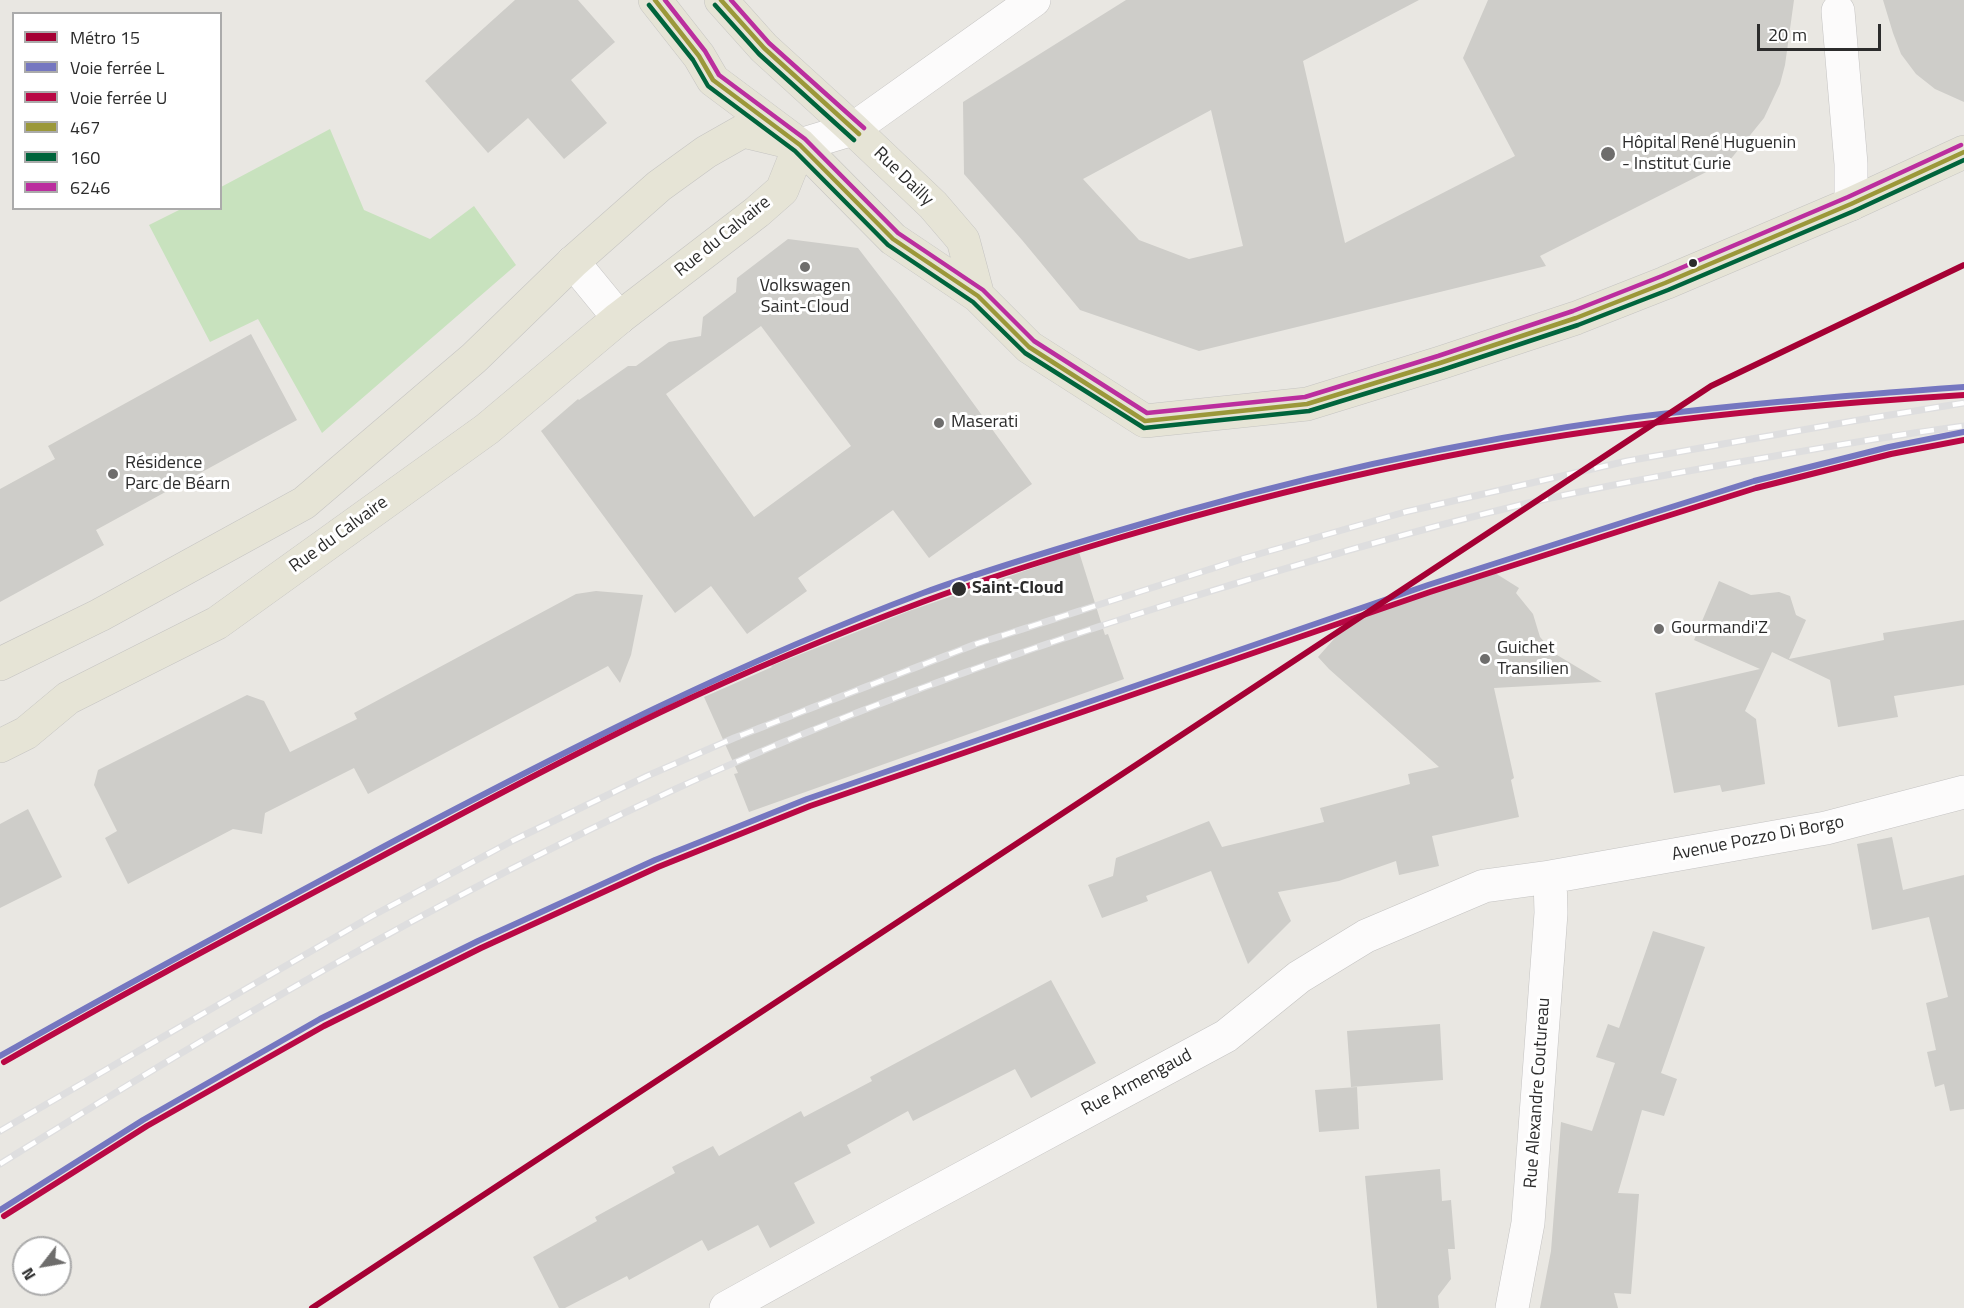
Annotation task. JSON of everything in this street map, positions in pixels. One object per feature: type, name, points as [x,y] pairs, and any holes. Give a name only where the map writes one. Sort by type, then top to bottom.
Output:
[{"type":"main road","points":[[655,0],[699,56],[713,80],[800,145],[893,239],[978,296],[1029,347],[1145,421],[1306,404],[1576,318],[1851,204],[1964,152]]},
{"type":"main road","name":"Rue Dailly","points":[[722,0],[764,48],[933,205],[963,240],[978,296]]},
{"type":"main road","points":[[0,664],[100,615],[304,503],[474,358],[573,262],[659,186],[706,152],[743,131],[800,145]]},
{"type":"main road","name":"Rue du Calvaire","points":[[0,746],[26,733],[68,698],[217,623],[487,429],[619,318],[745,223],[782,189],[800,145]]},
{"type":"street","points":[[800,145],[853,129],[1034,0]]},
{"type":"street","points":[[1838,11],[1851,164],[1851,204]]},
{"type":"street","points":[[573,262],[619,318]]},
{"type":"street","name":"Avenue Pozzo Di Borgo","points":[[1550,877],[1826,828],[1964,792]]},
{"type":"street","name":"Rue Armengaud","points":[[726,1308],[1226,1036],[1299,977],[1366,936],[1484,886],[1550,877]]},
{"type":"street","name":"Rue Alexandre Coutureau","points":[[1512,1308],[1528,1223],[1551,913],[1550,877]]},
{"type":"green space","points":[[330,129],[364,210],[430,239],[474,206],[516,265],[322,433],[258,319],[210,342],[149,225],[179,210],[222,210],[222,186]]},
{"type":"building","points":[[515,0],[578,0],[615,42],[571,80],[607,123],[564,159],[528,118],[488,153],[425,81]]},
{"type":"building","points":[[1126,0],[1419,0],[1303,61],[1345,243],[1515,156],[1463,58],[1488,0],[1794,0],[1785,65],[1780,84],[1764,118],[1730,160],[1540,256],[1546,266],[1199,351],[1080,310],[964,174],[963,102]],"holes":[[[1211,110],[1243,246],[1189,259],[1139,240],[1083,179]]]},
{"type":"building","points":[[1883,0],[1964,0],[1964,102],[1935,89],[1916,74],[1901,54]]},
{"type":"building","points":[[788,239],[858,248],[1032,484],[929,558],[893,510],[798,578],[807,591],[747,634],[711,586],[675,613],[541,431],[578,399],[628,366],[636,366],[669,342],[701,336],[703,317],[736,292],[737,278]],"holes":[[[761,326],[851,446],[754,517],[666,394]]]},
{"type":"building","name":"Résidence Parc de Béarn","points":[[251,334],[297,420],[96,530],[104,545],[0,602],[0,489],[55,459],[48,446]]},
{"type":"building","points":[[1079,552],[1105,635],[1108,634],[1124,679],[749,812],[734,774],[738,773],[704,697],[771,666],[909,611]]},
{"type":"building","points":[[1495,573],[1519,588],[1516,593],[1533,614],[1540,637],[1547,645],[1557,655],[1602,682],[1494,688],[1514,778],[1511,780],[1519,817],[1432,836],[1439,866],[1399,875],[1396,861],[1339,881],[1278,892],[1291,921],[1248,964],[1211,871],[1146,896],[1148,901],[1102,918],[1088,885],[1113,876],[1116,858],[1209,821],[1222,847],[1324,822],[1320,808],[1410,784],[1408,774],[1439,767],[1318,657],[1348,623]]},
{"type":"building","points":[[1719,581],[1751,595],[1779,592],[1790,596],[1796,615],[1806,620],[1789,659],[1884,640],[1883,633],[1964,620],[1964,685],[1894,696],[1898,717],[1838,727],[1830,680],[1772,652],[1745,711],[1756,719],[1765,784],[1722,792],[1720,785],[1674,793],[1655,693],[1760,669],[1694,640]]},
{"type":"building","points":[[596,591],[643,595],[631,655],[620,683],[608,666],[368,794],[354,768],[265,813],[262,834],[233,829],[128,884],[105,838],[117,831],[94,785],[98,770],[247,695],[264,701],[290,752],[357,719],[354,713],[576,594]]},
{"type":"building","points":[[28,809],[62,877],[0,908],[0,824]]},
{"type":"building","points":[[1892,837],[1903,890],[1964,875],[1964,1109],[1950,1111],[1944,1084],[1935,1087],[1927,1052],[1936,1050],[1926,1003],[1948,997],[1929,917],[1872,930],[1857,844]]},
{"type":"building","points":[[1653,931],[1705,947],[1661,1073],[1677,1079],[1664,1116],[1642,1110],[1618,1193],[1639,1194],[1631,1294],[1614,1293],[1618,1308],[1540,1308],[1551,1251],[1561,1122],[1592,1131],[1615,1063],[1596,1057],[1608,1024],[1619,1028]]},
{"type":"building","points":[[1051,980],[1096,1063],[1031,1098],[1015,1069],[913,1121],[908,1111],[847,1145],[851,1153],[794,1183],[815,1223],[770,1248],[758,1225],[708,1251],[702,1240],[629,1280],[627,1276],[565,1308],[559,1308],[533,1257],[597,1221],[595,1217],[675,1173],[672,1167],[713,1146],[719,1156],[801,1111],[804,1117],[872,1081],[870,1077]]},
{"type":"building","points":[[1440,1024],[1443,1080],[1351,1087],[1347,1031]]},
{"type":"building","points":[[1357,1087],[1359,1129],[1319,1132],[1315,1090]]},
{"type":"building","points":[[1440,1169],[1442,1201],[1451,1200],[1455,1249],[1448,1249],[1451,1279],[1438,1296],[1439,1308],[1377,1308],[1365,1176]]},
{"type":"railway","points":[[0,1131],[372,916],[514,840],[647,776],[734,738],[976,644],[1245,558],[1405,512],[1627,461],[1964,403]]},
{"type":"railway","points":[[0,1164],[245,1015],[497,876],[669,792],[852,714],[1040,646],[1166,605],[1479,515],[1681,472],[1964,426]]},
{"type":"metro line","name":"15","points":[[312,1308],[1711,386],[1964,265]]},
{"type":"rail line","name":"L","points":[[0,1056],[298,892],[592,739],[788,648],[970,576],[1177,513],[1305,480],[1433,451],[1628,418],[1796,400],[1964,387]]},
{"type":"rail line","name":"U","points":[[4,1062],[251,926],[630,727],[793,653],[972,584],[1115,539],[1242,503],[1370,472],[1499,446],[1564,435],[1712,416],[1964,395]]},
{"type":"rail line","name":"L","points":[[0,1210],[143,1120],[320,1019],[478,941],[655,860],[807,799],[1428,585],[1643,516],[1754,481],[1889,447],[1964,432]]},
{"type":"rail line","name":"U","points":[[4,1216],[147,1126],[324,1026],[481,948],[658,867],[810,806],[1430,592],[1645,523],[1756,488],[1891,454],[1964,440]]},
{"type":"transit line","name":"467","points":[[655,0],[699,56],[713,80],[800,145],[893,239],[978,296],[1029,347],[1145,421],[1307,404],[1440,363],[1576,318],[1665,283],[1851,204],[1964,152]]},
{"type":"transit line","name":"6246","points":[[665,0],[705,51],[719,75],[805,139],[898,233],[983,290],[1034,341],[1147,413],[1305,397],[1438,356],[1573,311],[1662,276],[1848,197],[1961,145]]},
{"type":"transit line","name":"467","points":[[721,0],[764,48],[859,134]]},
{"type":"transit line","name":"6246","points":[[731,0],[769,43],[864,128]]},
{"type":"transit line","name":"160","points":[[649,5],[693,60],[708,86],[795,151],[888,245],[973,302],[1025,353],[1144,428],[1309,411],[1442,370],[1578,325],[1668,290],[1854,211],[1964,160]]},
{"type":"transit line","name":"160","points":[[715,5],[759,54],[854,140]]},
{"type":"place","name":"Hôpital René Huguenin - Institut Curie","points":[[1608,154]]},
{"type":"place","name":"Volkswagen Saint-Cloud","points":[[805,267]]},
{"type":"place","name":"Maserati","points":[[939,423]]},
{"type":"place","name":"Résidence Parc de Béarn","points":[[113,474]]},
{"type":"place","name":"Saint-Cloud","points":[[959,589]]},
{"type":"place","name":"Gourmandi'Z","points":[[1659,629]]},
{"type":"place","name":"Guichet Transilien","points":[[1485,659]]}]
